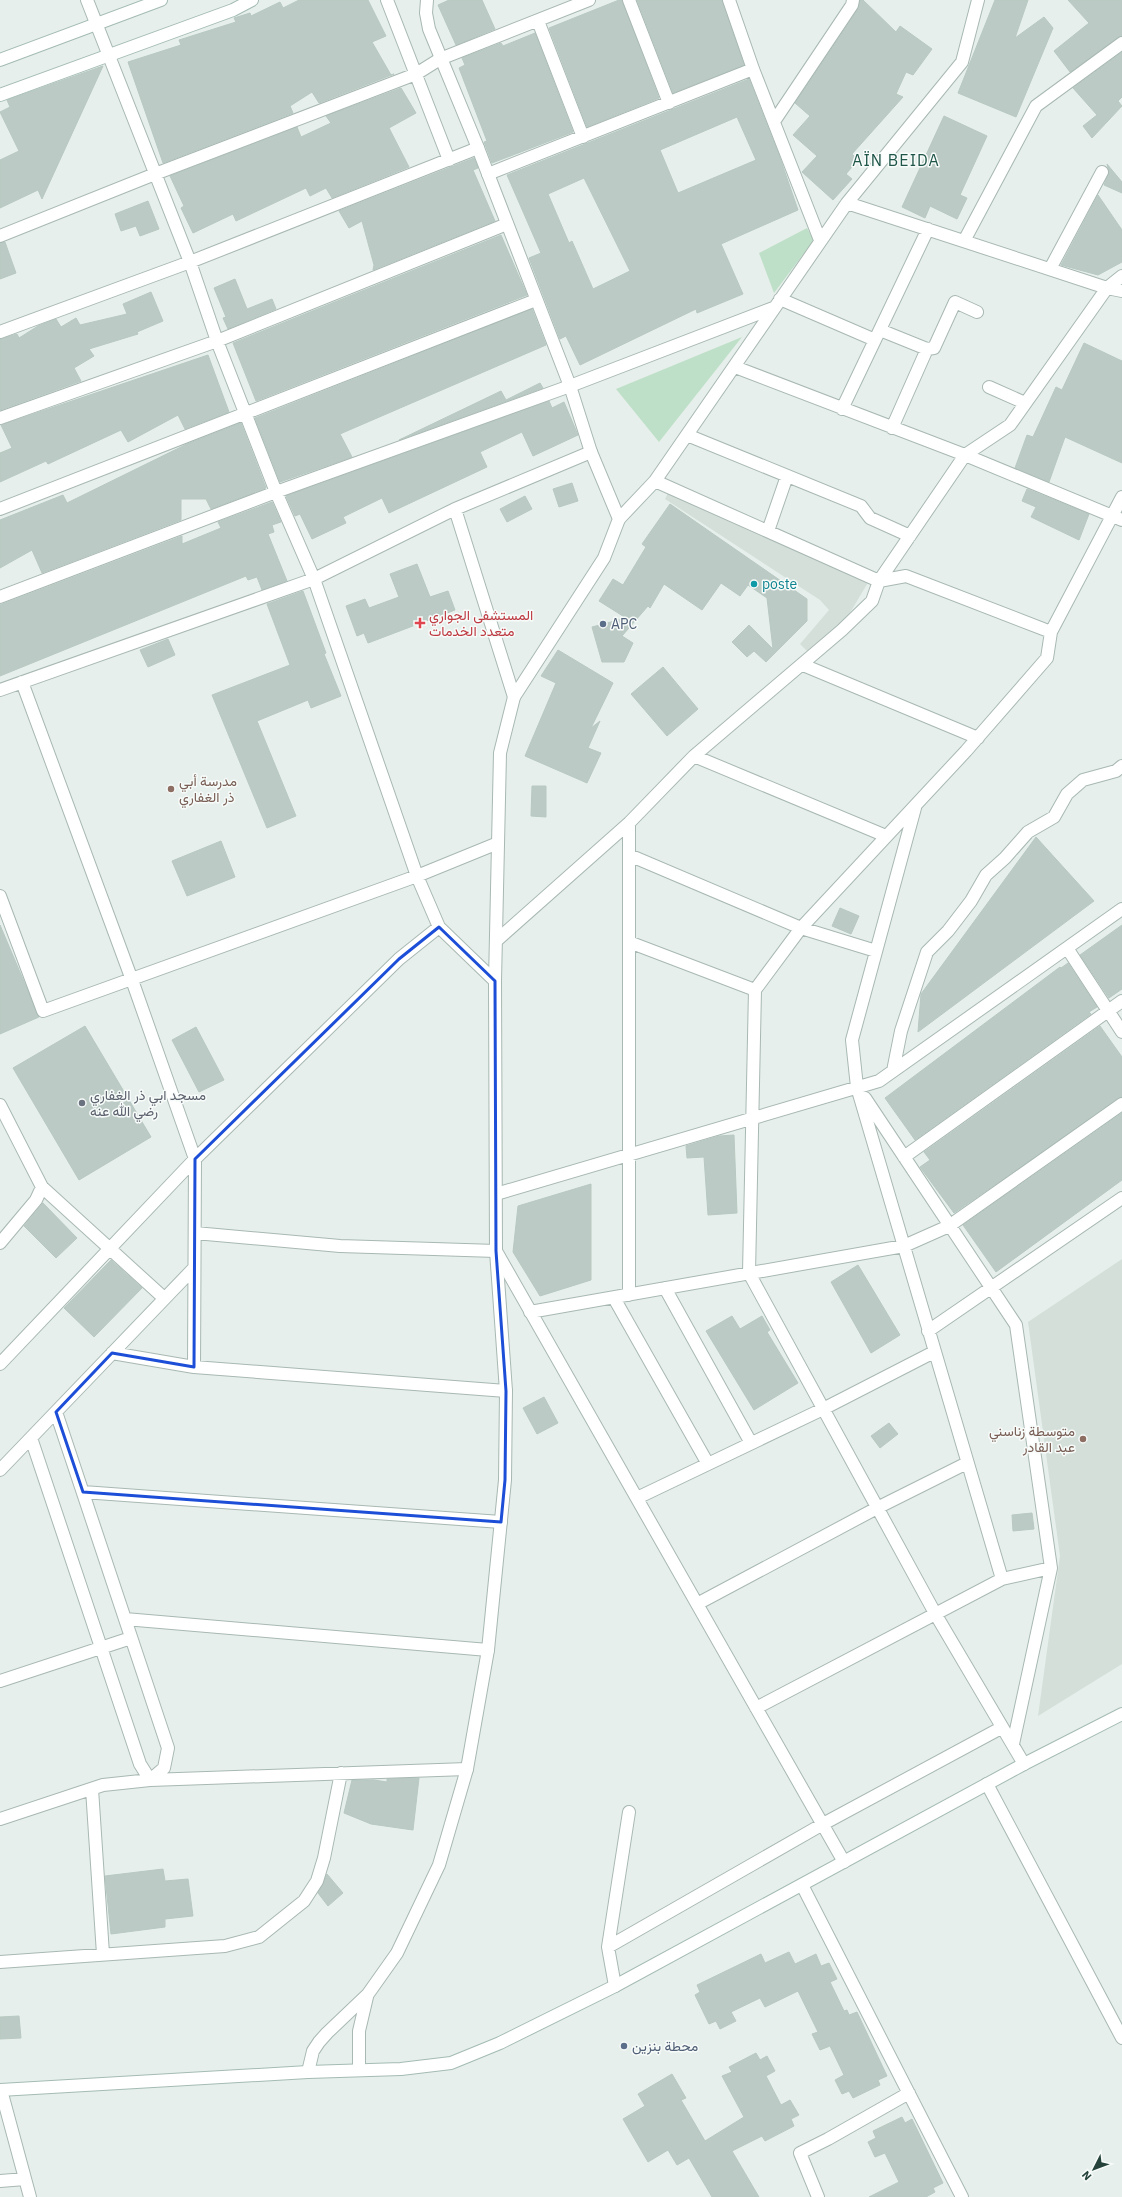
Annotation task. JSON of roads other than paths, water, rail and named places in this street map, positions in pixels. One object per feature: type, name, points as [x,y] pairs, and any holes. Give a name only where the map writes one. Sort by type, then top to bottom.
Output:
[{"type":"street","points":[[87,0],[190,262],[217,341],[276,492],[314,579],[417,876],[439,927],[495,981]]},
{"type":"street","points":[[0,60],[161,0]]},
{"type":"street","points":[[0,95],[233,10],[252,0]]},
{"type":"street","points":[[387,0],[449,160]]},
{"type":"street","points":[[427,0],[426,13],[429,29],[440,59],[478,148],[570,386],[591,452],[619,519]]},
{"type":"street","points":[[0,236],[155,174],[416,74],[440,59],[589,0]]},
{"type":"street","points":[[629,0],[669,102]]},
{"type":"street","points":[[729,0],[753,69],[775,120],[820,240]]},
{"type":"street","points":[[775,120],[852,5],[853,0]]},
{"type":"street","points":[[308,2072],[313,2051],[319,2042],[326,2033],[368,1994],[397,1953],[439,1864],[467,1769],[488,1650],[505,1480],[506,1391],[496,1251],[495,981],[500,753],[514,697],[604,558],[619,519],[656,481],[735,367],[776,304],[847,203],[962,62],[978,0]]},
{"type":"street","points":[[538,20],[583,136]]},
{"type":"street","points":[[964,241],[1036,106],[1122,43]]},
{"type":"street","points":[[488,174],[753,69]]},
{"type":"street","points":[[0,332],[190,262],[478,148]]},
{"type":"street","points":[[1050,269],[1102,172]]},
{"type":"street","points":[[847,203],[1107,288],[1122,291]]},
{"type":"street","points":[[0,418],[217,341],[507,224]]},
{"type":"street","points":[[842,410],[928,229]]},
{"type":"street","points":[[496,941],[629,823],[694,756],[803,665],[872,601],[879,581],[965,455],[1010,425],[1107,288],[1122,276]]},
{"type":"street","points":[[0,509],[536,300]]},
{"type":"street","points":[[0,597],[276,492],[570,386],[776,304],[926,349],[934,348],[955,302],[977,312]]},
{"type":"street","points":[[892,428],[926,349]]},
{"type":"street","points":[[735,367],[842,410],[965,455],[1117,518]]},
{"type":"street","points":[[989,387],[1025,403]]},
{"type":"street","points":[[688,435],[862,506],[870,518],[910,536]]},
{"type":"street","points":[[0,690],[314,579],[455,509],[591,452]]},
{"type":"street","points":[[768,531],[787,476]]},
{"type":"street","points":[[656,481],[879,581],[906,576],[1051,632]]},
{"type":"street","points":[[1024,1764],[1013,1744],[1001,1728],[936,1615],[748,1273],[755,990],[801,928],[978,738],[1047,658],[1051,632],[1117,518],[1122,496]]},
{"type":"street","points":[[455,509],[514,697]]},
{"type":"street","points":[[803,665],[978,738]]},
{"type":"street","points":[[22,682],[132,980],[195,1159],[194,1367]]},
{"type":"street","points":[[694,756],[886,836]]},
{"type":"street","points":[[893,1071],[901,1031],[927,952],[948,931],[971,901],[986,875],[1005,858],[1028,832],[1054,817],[1067,794],[1083,780],[1116,771],[1122,766]]},
{"type":"street","points":[[915,806],[852,1040],[857,1087],[1002,1579]]},
{"type":"street","points":[[629,823],[629,1295]]},
{"type":"street","points":[[0,896],[43,1011],[417,876],[498,843]]},
{"type":"street","points":[[629,855],[801,928],[876,951]]},
{"type":"street","points":[[496,1194],[752,1117],[879,1081],[1122,909]]},
{"type":"street","points":[[0,1364],[195,1159],[399,959],[439,927]]},
{"type":"street","points":[[629,942],[755,990]]},
{"type":"street","points":[[1067,948],[1122,1032]]},
{"type":"street","points":[[904,1158],[1122,1001]]},
{"type":"street","points":[[857,1087],[990,1289],[1016,1325],[1051,1568],[1013,1744]]},
{"type":"street","points":[[530,1312],[904,1246],[949,1226],[1122,1104]]},
{"type":"street","points":[[0,1105],[42,1187],[111,1248],[164,1298]]},
{"type":"street","points":[[2,1237],[36,1200],[42,1187]]},
{"type":"street","points":[[928,1332],[1122,1198]]},
{"type":"street","points":[[195,1233],[340,1246],[496,1251]]},
{"type":"street","points":[[496,1251],[844,1862]]},
{"type":"street","points":[[0,1470],[194,1268]]},
{"type":"street","points":[[665,1288],[751,1444]]},
{"type":"street","points":[[614,1298],[708,1464]]},
{"type":"street","points":[[636,1498],[823,1409],[934,1352]]},
{"type":"street","points":[[112,1353],[194,1367],[506,1391]]},
{"type":"street","points":[[56,1412],[168,1748],[164,1768],[150,1780]]},
{"type":"street","points":[[31,1438],[140,1764],[150,1780]]},
{"type":"street","points":[[697,1604],[877,1508],[967,1463]]},
{"type":"street","points":[[83,1492],[501,1522]]},
{"type":"street","points":[[756,1708],[936,1615],[1002,1579],[1051,1568]]},
{"type":"street","points":[[125,1619],[488,1650]]},
{"type":"street","points":[[0,1681],[131,1638]]},
{"type":"street","points":[[30,2197],[0,2090],[360,2069],[401,2069],[451,2063],[500,2043],[615,1986],[1024,1764],[1122,1714]]},
{"type":"street","points":[[608,1947],[823,1824],[1001,1728]]},
{"type":"street","points":[[0,1819],[103,1785],[150,1780],[467,1769]]},
{"type":"street","points":[[0,1962],[225,1946],[259,1938],[304,1901],[317,1881],[324,1858],[341,1773]]},
{"type":"street","points":[[987,1784],[1122,2038]]},
{"type":"street","points":[[92,1789],[103,1954]]},
{"type":"street","points":[[615,1986],[608,1947],[629,1812]]},
{"type":"street","points":[[802,1885],[962,2197]]},
{"type":"street","points":[[360,2069],[358,2031],[368,1994]]},
{"type":"street","points":[[818,2197],[800,2153],[828,2140],[909,2093]]},
{"type":"street","points":[[0,2181],[25,2179]]},
{"type":"place","name":"poste","points":[[754,584]]},
{"type":"place","name":"المستشفى الجواري متعدد الخدمات","points":[[420,623]]},
{"type":"place","name":"APC","points":[[603,624]]},
{"type":"place","name":"مدرسة أبي ذر الغفاري","points":[[171,789]]},
{"type":"place","name":"مسجد ابي ذر الغفاري رضي الله عنه","points":[[82,1103]]},
{"type":"place","name":"متوسطة زناسني عبد القادر","points":[[1083,1439]]},
{"type":"place","name":"محطة بنزين","points":[[624,2046]]},
{"type":"district","name":"AÏN BEIDA","points":[[896,160]]}]
